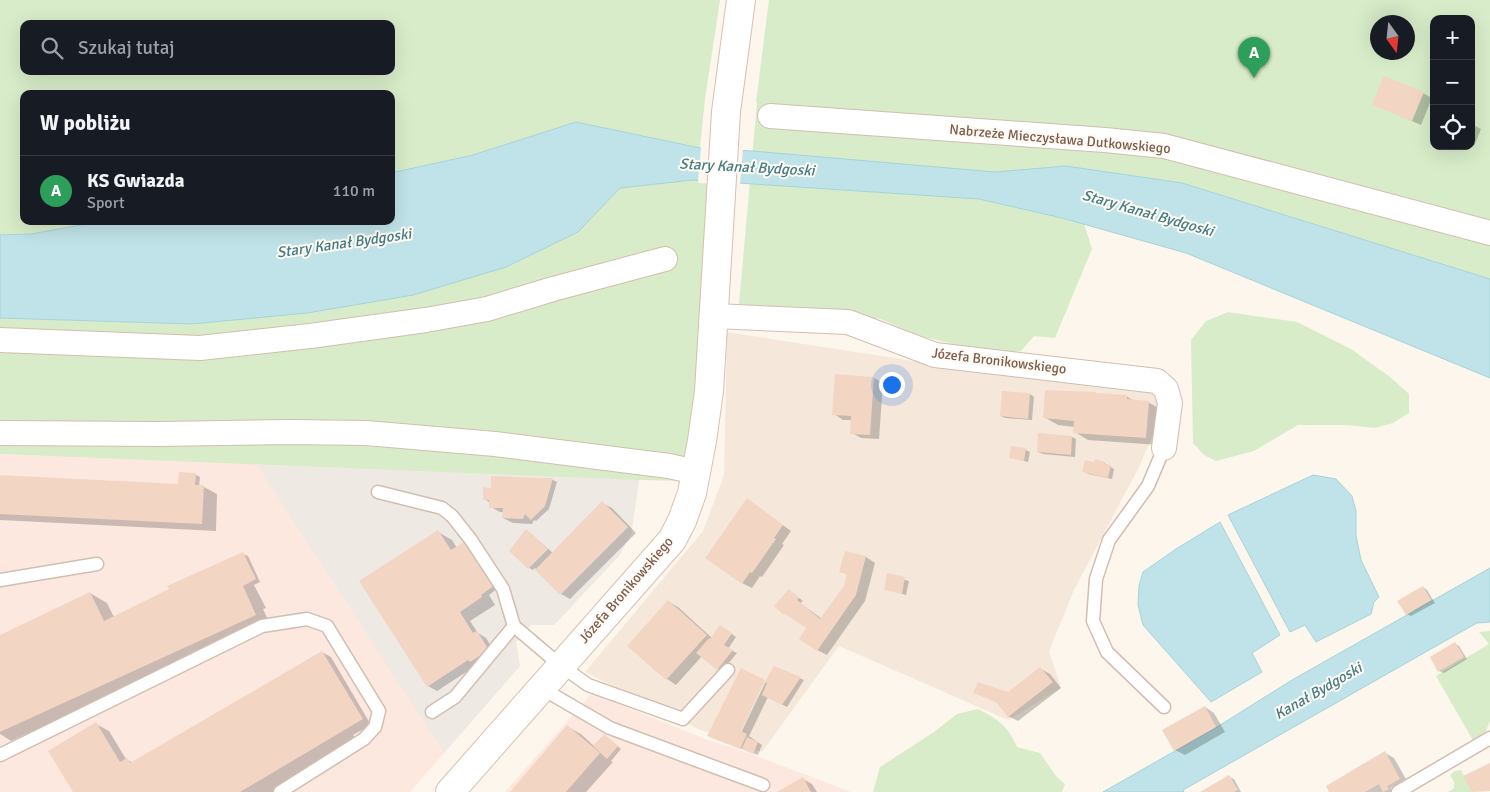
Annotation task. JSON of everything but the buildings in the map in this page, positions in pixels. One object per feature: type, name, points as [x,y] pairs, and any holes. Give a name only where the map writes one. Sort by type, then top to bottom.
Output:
[{"type":"street","name":"Józefa Bronikowskiego","points":[[450,792],[672,540],[687,507],[696,472],[709,391],[725,128],[741,0]]},
{"type":"street","name":"Nabrzeże Mieczysława Dutkowskiego","points":[[770,116],[1096,139],[1164,146],[1490,233]]},
{"type":"street","points":[[0,340],[200,348],[310,336],[426,320],[487,309],[665,259]]},
{"type":"street","name":"Józefa Bronikowskiego","points":[[714,316],[848,322],[935,355],[1157,381],[1166,389],[1170,403],[1164,448]]},
{"type":"street","points":[[0,433],[366,433],[495,444],[669,466],[696,472]]},
{"type":"lane","points":[[1164,448],[1148,486],[1109,540],[1096,579],[1093,621],[1107,652],[1164,706]]},
{"type":"lane","points":[[378,492],[442,508],[452,516],[471,540],[503,588],[514,626],[560,666],[588,685],[683,719],[728,670]]},
{"type":"lane","points":[[0,580],[97,564]]},
{"type":"lane","points":[[0,755],[262,626],[307,619],[327,626],[379,711],[375,727],[364,739],[280,792]]},
{"type":"lane","points":[[432,712],[455,697],[514,626]]},
{"type":"lane","points":[[541,688],[610,728],[762,785]]},
{"type":"lane","points":[[1398,792],[1490,738]]},
{"type":"shaded area","points":[[727,332],[926,363],[1160,392],[1162,415],[1138,469],[1074,590],[1049,651],[1061,688],[1008,720],[839,646],[762,752],[698,729],[585,672],[703,531],[724,475]]},
{"type":"shaded area","points":[[0,454],[639,480],[631,535],[619,556],[554,625],[531,625],[516,642],[520,666],[410,792],[0,792]]},
{"type":"shaded area","points":[[257,465],[639,480],[631,535],[619,556],[554,625],[531,625],[516,642],[520,666],[444,753]]},
{"type":"shaded area","points":[[592,693],[710,741],[743,751],[851,792],[505,792]]},
{"type":"green space","points":[[0,0],[720,0],[705,99],[700,148],[576,122],[473,155],[395,172],[395,90],[20,90],[20,225],[81,225],[31,234],[0,235]]},
{"type":"green space","points":[[769,0],[1490,0],[1490,279],[1182,183],[1066,166],[1092,249],[1055,338],[1034,336],[1021,351],[1007,354],[952,344],[914,334],[881,319],[739,304],[757,103]]},
{"type":"green space","points":[[693,180],[722,181],[695,481],[0,454],[0,318],[192,324],[578,232],[620,188]]},
{"type":"green space","points":[[1228,312],[1297,322],[1351,349],[1390,377],[1409,394],[1409,413],[1393,423],[1375,428],[1346,425],[1298,425],[1254,451],[1216,461],[1204,455],[1193,443],[1191,340],[1206,321]]},
{"type":"green space","points":[[1490,631],[1490,721],[1485,733],[1474,742],[1436,676],[1489,644],[1479,632]]},
{"type":"green space","points":[[978,709],[1002,724],[1017,747],[1040,753],[1056,776],[1065,784],[1062,792],[873,792],[880,767],[934,732],[957,714]]},
{"type":"green space","points":[[1461,770],[1472,792],[1448,792],[1454,788],[1454,782],[1450,775],[1455,771]]},
{"type":"water","name":"Stary Kanał Bydgoski","points":[[576,122],[700,148],[995,172],[1066,166],[1182,183],[1490,279],[1490,378],[1186,253],[1062,218],[979,199],[693,180],[620,188],[578,232],[506,267],[413,295],[307,313],[192,324],[0,318],[0,235],[31,234],[81,225],[395,225],[395,172],[473,155]]},
{"type":"water","points":[[1313,475],[1336,479],[1352,496],[1356,511],[1356,536],[1361,560],[1379,597],[1374,602],[1371,614],[1316,642],[1305,625],[1290,632],[1228,515]]},
{"type":"water","points":[[1220,522],[1280,635],[1252,653],[1262,672],[1211,702],[1143,625],[1138,605],[1139,586],[1143,572]]},
{"type":"water","name":"Kanał Bydgoski","points":[[1490,568],[1490,622],[1477,623],[1183,790],[1184,792],[1103,792],[1217,727],[1292,680]]},
{"type":"pier","points":[[701,146],[743,148],[740,185],[698,183]]},
{"type":"place","name":"KS Gwiazda","points":[[1254,78]]}]
